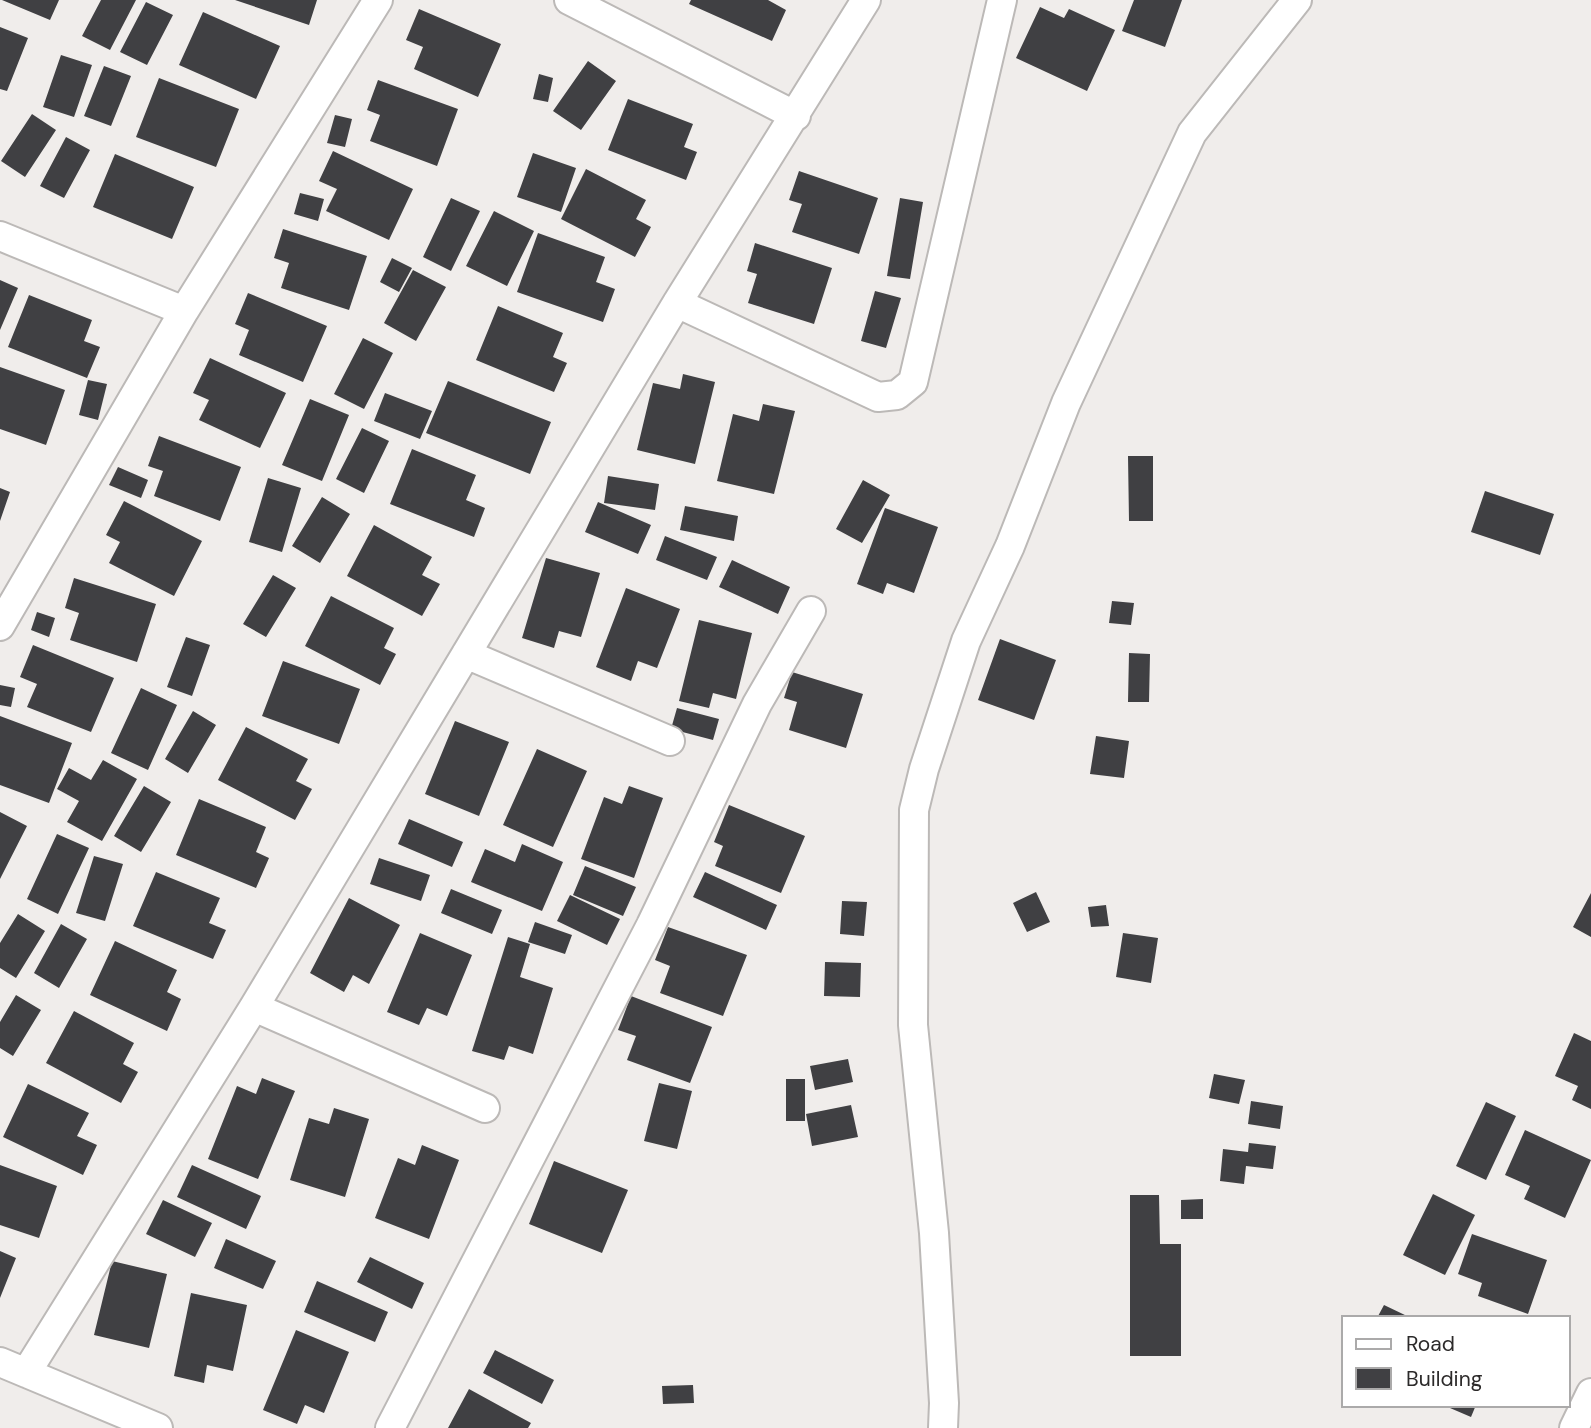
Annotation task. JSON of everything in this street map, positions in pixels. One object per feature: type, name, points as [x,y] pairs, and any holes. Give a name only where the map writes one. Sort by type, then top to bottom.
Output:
[{"type":"street","points":[[0,626],[184,311],[378,0]]},
{"type":"street","points":[[569,0],[796,116]]},
{"type":"street","points":[[26,1373],[254,1007],[677,303],[866,0]]},
{"type":"street","points":[[677,303],[878,397],[897,395],[913,382],[1002,0]]},
{"type":"street","points":[[943,1428],[944,1403],[934,1233],[913,1025],[914,810],[923,769],[966,641],[1010,546],[1066,402],[1192,133],[1297,0]]},
{"type":"street","points":[[0,236],[184,311]]},
{"type":"street","points":[[390,1428],[651,925],[757,704],[811,611]]},
{"type":"street","points":[[466,654],[670,741]]},
{"type":"street","points":[[254,1007],[485,1108]]},
{"type":"street","points":[[0,1363],[158,1428]]},
{"type":"street","points":[[1574,1428],[1591,1394]]},
{"type":"building","points":[[2,0],[59,0],[50,20]]},
{"type":"building","points":[[101,0],[136,0],[110,50],[82,36]]},
{"type":"building","points":[[235,0],[317,0],[309,25]]},
{"type":"building","points":[[691,0],[768,0],[786,10],[772,41],[689,4]]},
{"type":"building","points":[[1134,0],[1182,0],[1165,47],[1122,31]]},
{"type":"building","points":[[146,2],[173,15],[147,65],[120,52]]},
{"type":"building","points":[[1040,7],[1064,18],[1069,9],[1115,30],[1087,91],[1016,58]]},
{"type":"building","points":[[419,9],[501,44],[478,97],[414,69],[423,47],[406,40]]},
{"type":"building","points":[[203,12],[280,46],[256,99],[179,65]]},
{"type":"building","points":[[0,27],[28,38],[7,91],[0,89]]},
{"type":"building","points":[[61,55],[92,65],[74,117],[43,107]]},
{"type":"building","points":[[588,61],[616,81],[581,130],[553,111]]},
{"type":"building","points":[[104,66],[131,76],[111,126],[84,116]]},
{"type":"building","points":[[539,74],[553,78],[548,102],[533,99]]},
{"type":"building","points":[[159,78],[239,109],[216,167],[136,137]]},
{"type":"building","points":[[378,80],[458,109],[437,166],[370,141],[380,115],[367,110]]},
{"type":"building","points":[[628,99],[693,124],[684,147],[697,152],[686,180],[608,150]]},
{"type":"building","points":[[32,114],[56,130],[25,177],[1,161]]},
{"type":"building","points":[[335,115],[352,119],[345,147],[327,143]]},
{"type":"building","points":[[66,137],[90,150],[64,198],[40,186]]},
{"type":"building","points":[[333,151],[413,189],[389,240],[326,211],[337,189],[319,181]]},
{"type":"building","points":[[533,153],[576,168],[561,212],[517,197]]},
{"type":"building","points":[[115,154],[194,187],[172,239],[93,207]]},
{"type":"building","points":[[586,169],[646,200],[636,219],[651,227],[635,257],[561,219]]},
{"type":"building","points":[[799,171],[878,198],[859,254],[792,232],[802,204],[789,200]]},
{"type":"building","points":[[300,193],[324,199],[318,221],[294,214]]},
{"type":"building","points":[[451,198],[480,211],[451,271],[423,257]]},
{"type":"building","points":[[900,198],[923,202],[910,279],[887,276]]},
{"type":"building","points":[[494,211],[534,231],[507,286],[466,266]]},
{"type":"building","points":[[283,229],[367,256],[349,310],[281,288],[289,263],[274,258]]},
{"type":"building","points":[[538,233],[605,257],[596,282],[615,289],[603,322],[517,292]]},
{"type":"building","points":[[755,243],[832,268],[814,324],[748,303],[757,274],[747,271]]},
{"type":"building","points":[[392,258],[412,268],[399,292],[380,282]]},
{"type":"building","points":[[413,270],[446,287],[416,341],[384,323]]},
{"type":"building","points":[[0,280],[18,288],[0,330]]},
{"type":"building","points":[[875,291],[901,298],[886,348],[861,341]]},
{"type":"building","points":[[248,293],[327,326],[303,382],[239,355],[249,330],[235,324]]},
{"type":"building","points":[[29,295],[92,320],[84,341],[100,347],[87,378],[8,347]]},
{"type":"building","points":[[498,306],[563,333],[553,357],[567,363],[554,392],[476,360]]},
{"type":"building","points":[[363,338],[393,353],[364,409],[334,394]]},
{"type":"building","points":[[210,358],[286,393],[260,448],[199,420],[209,400],[193,393]]},
{"type":"building","points":[[0,367],[65,390],[46,445],[0,429]]},
{"type":"building","points":[[683,374],[715,382],[695,464],[637,450],[653,383],[680,389]]},
{"type":"building","points":[[88,380],[107,384],[98,420],[79,415]]},
{"type":"building","points":[[448,381],[551,422],[530,474],[426,433]]},
{"type":"building","points":[[385,393],[432,411],[420,439],[374,421]]},
{"type":"building","points":[[310,399],[349,415],[322,481],[282,465]]},
{"type":"building","points":[[763,404],[795,411],[774,494],[717,481],[733,414],[759,421]]},
{"type":"building","points":[[362,428],[389,441],[364,493],[336,479]]},
{"type":"building","points":[[159,436],[241,467],[220,521],[154,496],[163,471],[148,466]]},
{"type":"building","points":[[412,449],[476,475],[466,500],[485,508],[474,537],[390,504]]},
{"type":"building","points":[[1128,456],[1153,456],[1153,521],[1129,521]]},
{"type":"building","points":[[118,467],[148,480],[141,498],[109,485]]},
{"type":"building","points":[[608,476],[659,484],[655,510],[604,503]]},
{"type":"building","points":[[268,478],[301,488],[282,552],[249,542]]},
{"type":"building","points":[[863,480],[890,495],[862,543],[836,529]]},
{"type":"building","points":[[0,488],[10,492],[0,521]]},
{"type":"building","points":[[1485,491],[1554,514],[1540,555],[1471,532]]},
{"type":"building","points":[[322,497],[350,514],[320,563],[292,546]]},
{"type":"building","points":[[124,501],[202,541],[174,596],[109,563],[120,542],[106,535]]},
{"type":"building","points":[[598,502],[651,525],[638,554],[585,532]]},
{"type":"building","points":[[685,506],[738,516],[734,541],[680,530]]},
{"type":"building","points":[[885,508],[938,527],[914,593],[887,583],[883,594],[857,584]]},
{"type":"building","points":[[374,525],[432,557],[422,575],[440,584],[422,616],[347,576]]},
{"type":"building","points":[[665,536],[717,557],[707,580],[656,560]]},
{"type":"building","points":[[546,558],[600,573],[581,637],[559,631],[554,648],[522,638]]},
{"type":"building","points":[[732,560],[790,587],[778,614],[719,587]]},
{"type":"building","points":[[273,575],[296,588],[266,637],[243,624]]},
{"type":"building","points":[[74,578],[156,604],[137,662],[70,640],[79,613],[65,608]]},
{"type":"building","points":[[626,588],[680,609],[657,668],[638,661],[631,681],[596,667]]},
{"type":"building","points":[[331,596],[394,628],[384,648],[396,654],[380,685],[305,646]]},
{"type":"building","points":[[1112,601],[1134,603],[1131,625],[1109,623]]},
{"type":"building","points":[[37,612],[55,618],[49,637],[31,630]]},
{"type":"building","points":[[699,620],[752,633],[736,699],[713,693],[709,708],[679,701]]},
{"type":"building","points":[[186,637],[210,645],[192,696],[167,687]]},
{"type":"building","points":[[1000,639],[1056,660],[1034,720],[978,700]]},
{"type":"building","points":[[33,645],[114,678],[91,732],[27,707],[37,684],[20,677]]},
{"type":"building","points":[[1129,653],[1150,654],[1149,702],[1128,702]]},
{"type":"building","points":[[283,661],[360,689],[339,744],[262,716]]},
{"type":"building","points":[[792,672],[863,694],[846,748],[789,730],[797,702],[784,698]]},
{"type":"building","points":[[0,685],[15,688],[11,707],[0,705]]},
{"type":"building","points":[[141,688],[177,705],[148,770],[111,753]]},
{"type":"building","points":[[677,708],[719,719],[713,740],[671,729]]},
{"type":"building","points":[[193,711],[216,725],[188,773],[165,759]]},
{"type":"building","points":[[0,716],[72,743],[49,803],[0,785]]},
{"type":"building","points":[[455,721],[509,742],[479,816],[425,794]]},
{"type":"building","points":[[246,727],[308,759],[296,781],[312,789],[295,820],[218,780]]},
{"type":"building","points":[[1096,736],[1129,741],[1124,778],[1090,774]]},
{"type":"building","points":[[537,749],[587,771],[553,847],[503,825]]},
{"type":"building","points":[[103,760],[137,779],[102,841],[67,822],[79,801],[57,789],[69,768],[91,780]]},
{"type":"building","points":[[144,786],[171,802],[141,852],[114,836]]},
{"type":"building","points":[[629,786],[663,798],[634,878],[581,859],[604,797],[622,804]]},
{"type":"building","points":[[199,799],[266,827],[256,852],[269,858],[256,888],[176,855]]},
{"type":"building","points":[[729,805],[805,836],[781,893],[715,866],[723,846],[714,842]]},
{"type":"building","points":[[0,812],[27,826],[0,879]]},
{"type":"building","points":[[409,819],[463,842],[452,867],[398,844]]},
{"type":"building","points":[[57,834],[89,848],[58,914],[27,899]]},
{"type":"building","points":[[522,844],[563,862],[542,911],[471,882],[485,849],[515,862]]},
{"type":"building","points":[[94,856],[123,864],[105,921],[76,913]]},
{"type":"building","points":[[379,858],[430,875],[421,901],[370,884]]},
{"type":"building","points":[[585,866],[636,887],[623,916],[573,895]]},
{"type":"building","points":[[156,872],[220,898],[209,923],[226,930],[213,959],[133,926]]},
{"type":"building","points":[[705,872],[777,905],[766,930],[693,897]]},
{"type":"building","points":[[451,889],[502,910],[492,934],[441,913]]},
{"type":"building","points":[[1036,892],[1050,922],[1027,932],[1013,903]]},
{"type":"building","points":[[1591,893],[1591,937],[1573,927]]},
{"type":"building","points":[[570,895],[620,919],[607,945],[557,921]]},
{"type":"building","points":[[349,898],[400,925],[369,984],[353,975],[344,992],[310,973]]},
{"type":"building","points":[[842,901],[867,902],[864,936],[840,934]]},
{"type":"building","points":[[1106,905],[1109,926],[1091,927],[1088,907]]},
{"type":"building","points":[[18,914],[45,931],[16,978],[0,968],[0,943]]},
{"type":"building","points":[[535,922],[572,935],[565,954],[528,942]]},
{"type":"building","points":[[61,924],[87,939],[59,988],[34,973]]},
{"type":"building","points":[[668,927],[747,955],[723,1016],[660,993],[670,966],[655,960]]},
{"type":"building","points":[[420,933],[472,955],[447,1016],[427,1008],[419,1025],[387,1012]]},
{"type":"building","points":[[1123,933],[1158,938],[1151,983],[1116,977]]},
{"type":"building","points":[[508,937],[530,944],[520,977],[553,988],[533,1054],[509,1046],[504,1060],[472,1051]]},
{"type":"building","points":[[115,941],[177,970],[167,992],[181,999],[167,1031],[90,995]]},
{"type":"building","points":[[825,962],[861,963],[860,997],[824,996]]},
{"type":"building","points":[[16,995],[41,1010],[13,1056],[0,1048],[0,1022]]},
{"type":"building","points":[[631,996],[712,1027],[690,1083],[627,1060],[636,1036],[618,1030]]},
{"type":"building","points":[[74,1011],[134,1043],[123,1064],[138,1072],[121,1103],[46,1063]]},
{"type":"building","points":[[1574,1033],[1591,1041],[1591,1109],[1572,1100],[1578,1086],[1555,1076]]},
{"type":"building","points":[[848,1059],[853,1082],[815,1090],[810,1066]]},
{"type":"building","points":[[1214,1074],[1245,1080],[1239,1104],[1209,1098]]},
{"type":"building","points":[[262,1078],[295,1091],[258,1179],[208,1159],[237,1086],[256,1094]]},
{"type":"building","points":[[786,1079],[805,1079],[805,1121],[786,1121]]},
{"type":"building","points":[[659,1083],[692,1091],[677,1149],[644,1141]]},
{"type":"building","points":[[28,1084],[89,1113],[77,1136],[97,1145],[83,1175],[3,1137]]},
{"type":"building","points":[[1251,1101],[1283,1106],[1280,1129],[1248,1124]]},
{"type":"building","points":[[1486,1102],[1516,1116],[1486,1180],[1456,1166]]},
{"type":"building","points":[[851,1105],[858,1137],[812,1146],[806,1114]]},
{"type":"building","points":[[334,1108],[369,1119],[345,1197],[290,1180],[309,1118],[329,1124]]},
{"type":"building","points":[[1525,1130],[1591,1160],[1565,1218],[1524,1199],[1530,1186],[1505,1175]]},
{"type":"building","points":[[1249,1143],[1276,1146],[1273,1169],[1246,1166],[1244,1184],[1220,1181],[1223,1149],[1248,1152]]},
{"type":"building","points":[[422,1145],[459,1160],[429,1239],[375,1218],[398,1158],[415,1165]]},
{"type":"building","points":[[554,1161],[628,1190],[602,1253],[529,1224]]},
{"type":"building","points":[[0,1165],[57,1186],[39,1238],[0,1225]]},
{"type":"building","points":[[192,1165],[261,1196],[246,1229],[177,1197]]},
{"type":"building","points":[[1433,1194],[1475,1215],[1445,1275],[1403,1255]]},
{"type":"building","points":[[1130,1195],[1159,1195],[1160,1244],[1181,1244],[1181,1356],[1130,1356]]},
{"type":"building","points":[[1203,1199],[1203,1219],[1181,1219],[1181,1200]]},
{"type":"building","points":[[163,1200],[212,1223],[195,1257],[146,1234]]},
{"type":"building","points":[[1472,1234],[1547,1260],[1528,1314],[1478,1296],[1482,1283],[1458,1274]]},
{"type":"building","points":[[226,1239],[276,1261],[263,1289],[214,1268]]},
{"type":"building","points":[[0,1251],[16,1258],[0,1298]]},
{"type":"building","points":[[370,1257],[424,1283],[412,1309],[357,1282]]},
{"type":"building","points":[[112,1261],[167,1274],[149,1348],[94,1335]]},
{"type":"building","points":[[317,1281],[388,1312],[375,1342],[304,1312]]},
{"type":"building","points":[[191,1293],[247,1305],[233,1371],[207,1365],[204,1383],[174,1376]]},
{"type":"building","points":[[1384,1305],[1407,1316],[1378,1316]]},
{"type":"building","points":[[296,1330],[349,1352],[324,1413],[305,1405],[297,1424],[263,1410]]},
{"type":"building","points":[[495,1350],[554,1380],[542,1404],[483,1373]]},
{"type":"building","points":[[693,1385],[694,1403],[663,1404],[662,1386]]},
{"type":"building","points":[[469,1389],[531,1423],[528,1428],[448,1428]]},
{"type":"building","points":[[1448,1407],[1475,1407],[1471,1417]]}]
